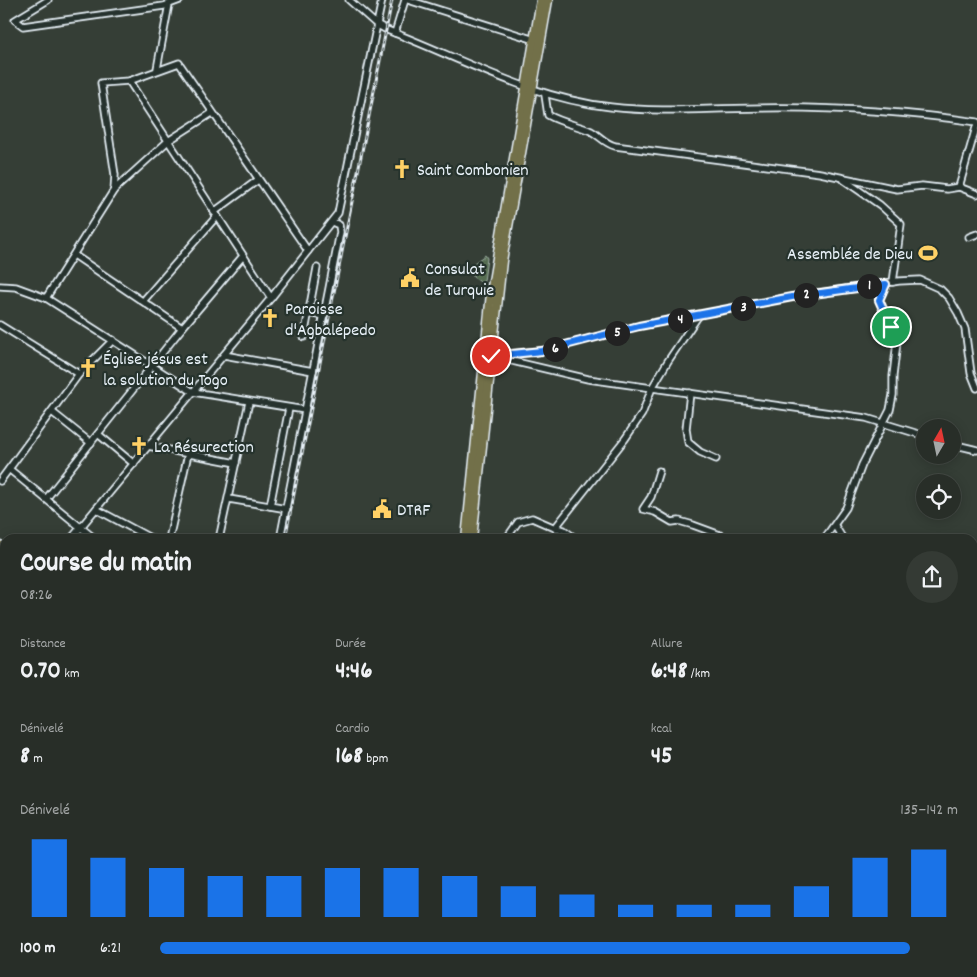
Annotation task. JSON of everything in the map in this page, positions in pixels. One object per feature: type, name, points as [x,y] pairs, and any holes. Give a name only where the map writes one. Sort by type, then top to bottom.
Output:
[{"type":"highway","points":[[529,88],[534,40],[541,0]]},
{"type":"highway","points":[[467,534],[500,233],[548,0]]},
{"type":"highway","points":[[472,534],[487,356]]},
{"type":"street","points":[[48,0],[15,20],[23,26],[180,0]]},
{"type":"street","points":[[349,0],[376,24],[455,60],[545,95],[617,108],[821,108],[938,117],[977,123],[959,187]]},
{"type":"street","points":[[76,534],[332,222],[340,206],[382,0]]},
{"type":"street","points":[[395,33],[406,0],[534,40]]},
{"type":"street","points":[[157,70],[164,3]]},
{"type":"street","points":[[114,190],[115,175],[101,83],[129,80],[176,63],[180,64],[308,252]]},
{"type":"street","points":[[129,80],[271,298]]},
{"type":"street","points":[[545,95],[548,115],[570,126],[594,133],[602,142],[614,146],[840,177],[897,189],[922,186],[947,189],[959,187],[977,194]]},
{"type":"street","points":[[46,298],[114,190],[168,141],[212,113]]},
{"type":"street","points":[[840,177],[880,205],[901,224],[893,282]]},
{"type":"street","points":[[144,300],[215,214],[258,180]]},
{"type":"street","points":[[281,534],[340,232],[338,225],[332,222]]},
{"type":"street","points":[[969,237],[977,234]]},
{"type":"street","points":[[74,255],[144,300],[182,328]]},
{"type":"street","points":[[46,499],[182,328],[243,256]]},
{"type":"street","points":[[304,337],[317,268]]},
{"type":"street","points":[[487,356],[561,347],[634,327],[792,297],[893,282],[920,280],[940,290],[949,298],[965,329],[971,373],[977,388]]},
{"type":"street","points":[[828,534],[849,501],[862,465],[890,410],[894,395],[893,376],[897,342],[879,300],[886,284]]},
{"type":"street","points":[[0,286],[16,287],[46,298],[193,392],[305,410]]},
{"type":"street","points":[[309,314],[324,316]]},
{"type":"street","points":[[555,528],[625,439],[642,414],[652,388],[698,315]]},
{"type":"street","points":[[0,325],[80,374]]},
{"type":"street","points":[[0,481],[80,374],[114,340]]},
{"type":"street","points":[[224,355],[313,370]]},
{"type":"street","points":[[487,356],[588,379],[866,418],[916,433]]},
{"type":"street","points":[[690,393],[686,429],[688,442],[700,452],[716,460]]},
{"type":"street","points":[[220,534],[249,402]]},
{"type":"street","points":[[270,506],[289,408]]},
{"type":"street","points":[[52,412],[91,443]]},
{"type":"street","points":[[98,434],[134,464]]},
{"type":"street","points":[[148,446],[236,463]]},
{"type":"street","points":[[961,446],[977,450]]},
{"type":"street","points":[[170,534],[188,454]]},
{"type":"street","points":[[9,469],[89,534]]},
{"type":"street","points":[[659,471],[651,497],[643,509],[655,512],[672,522],[679,521],[711,534]]},
{"type":"street","points":[[229,499],[286,509]]},
{"type":"street","points":[[96,509],[141,533]]},
{"type":"street","points":[[510,534],[518,522],[532,518],[564,530],[569,534]]},
{"type":"street","points":[[835,526],[840,534]]},
{"type":"green space","points":[[485,255],[487,258],[484,281],[482,283],[473,277],[474,263]]},
{"type":"railway","points":[[286,534],[392,0]]},
{"type":"place","name":"Saint Combonien","points":[[402,169]]},
{"type":"place","name":"Assemblée de Dieu","points":[[928,253]]},
{"type":"place","name":"Consulat de Turquie","points":[[410,278]]},
{"type":"place","name":"Paroisse d'Agbalépedo","points":[[270,318]]},
{"type":"place","name":"Église jésus est la solution du Togo","points":[[88,368]]},
{"type":"place","name":"La Résurection","points":[[139,446]]},
{"type":"place","name":"DTRF","points":[[382,509]]},
{"type":"route","points":[[491,356],[542,351],[634,327],[660,324],[710,312],[732,310],[792,297],[848,288],[886,284],[879,300],[891,327]]}]
